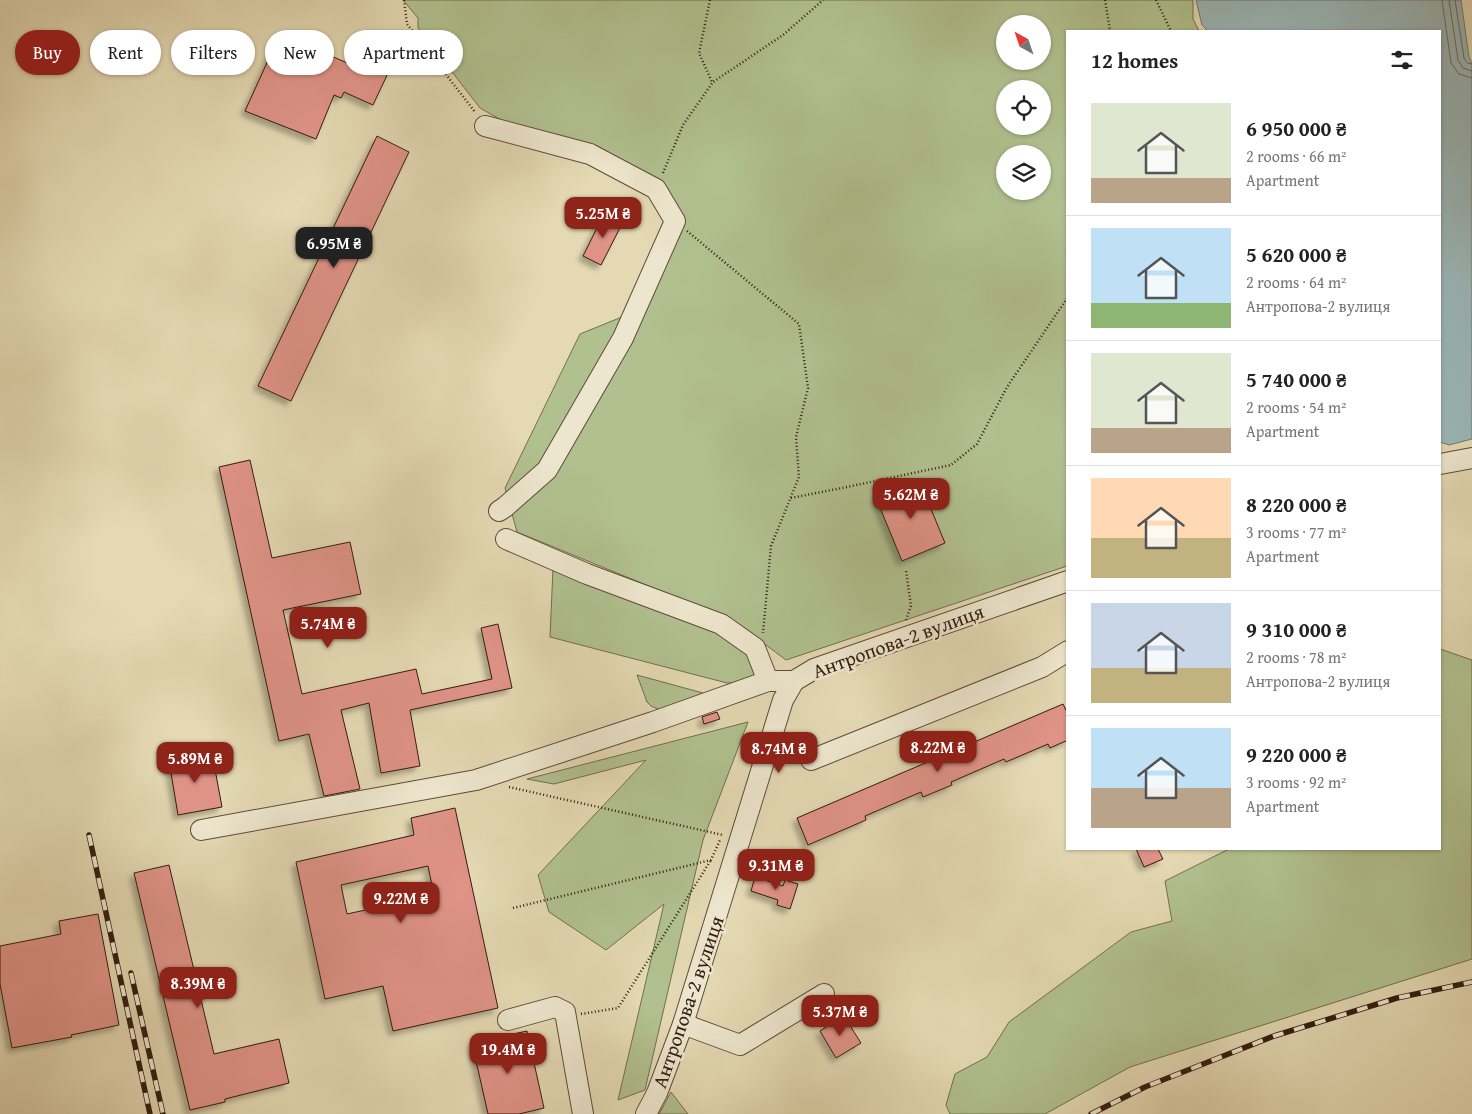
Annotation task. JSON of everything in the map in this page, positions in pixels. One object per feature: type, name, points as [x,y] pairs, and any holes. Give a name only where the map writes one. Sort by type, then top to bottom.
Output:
[{"type":"street","points":[[485,126],[590,154],[656,189],[675,221],[623,338],[547,470],[505,507],[499,510]]},
{"type":"street","points":[[1441,464],[1472,458]]},
{"type":"street","points":[[506,539],[587,574],[721,624],[755,648],[768,680]]},
{"type":"street","name":"Антропова-2 вулиця","points":[[646,1114],[657,1094],[683,1024],[783,700],[794,681],[814,669],[1066,582]]},
{"type":"street","points":[[811,760],[1042,667],[1066,652]]},
{"type":"street","points":[[201,830],[476,780],[653,722],[768,680],[794,681]]},
{"type":"street","points":[[683,1024],[740,1045],[824,994]]},
{"type":"street","points":[[508,1020],[555,1007],[565,1012],[583,1114]]},
{"type":"path","points":[[404,0],[406,24],[485,126]]},
{"type":"path","points":[[710,0],[699,53],[713,82]]},
{"type":"path","points":[[656,189],[683,125],[713,82],[783,35],[823,0]]},
{"type":"path","points":[[1105,0],[1110,30]]},
{"type":"path","points":[[1156,0],[1171,30]]},
{"type":"path","points":[[675,221],[758,292],[799,324],[808,388],[796,437],[799,477],[771,546],[764,632],[755,648]]},
{"type":"path","points":[[790,498],[951,465],[978,444],[1007,387],[1066,299]]},
{"type":"path","points":[[898,640],[911,606],[906,570]]},
{"type":"path","points":[[504,786],[723,835],[711,860],[618,1008],[566,1017]]},
{"type":"path","points":[[513,908],[711,860]]},
{"type":"green space","points":[[403,0],[1193,0],[1193,19],[1198,30],[1066,30],[1066,566],[786,660],[734,621],[517,532],[505,488],[580,334],[644,308],[682,219],[658,179],[546,135],[524,133],[480,108],[454,75],[463,75],[463,30],[420,30],[418,18]]},
{"type":"green space","points":[[553,568],[738,641],[760,676],[738,683],[727,683],[550,637]]},
{"type":"green space","points":[[1441,649],[1472,660],[1472,959],[1130,1067],[1045,1114],[950,1114],[946,1105],[955,1074],[987,1057],[1009,1022],[1131,932],[1172,921],[1165,881],[1227,850],[1441,850]]},
{"type":"green space","points":[[637,675],[703,693],[703,696],[660,710],[647,702]]},
{"type":"green space","points":[[748,722],[703,840],[645,1090],[618,1100],[664,904],[606,950],[549,912],[538,875],[646,760],[554,784],[527,779]]},
{"type":"green space","points":[[671,1092],[688,1114],[659,1114]]},
{"type":"water","points":[[1196,0],[1461,0],[1469,57],[1472,63],[1472,439],[1449,445],[1441,442],[1441,30],[1207,30],[1202,25]]},
{"type":"building","points":[[334,57],[344,62],[344,75],[387,75],[373,105],[344,92],[341,98],[334,95],[316,139],[245,111],[265,67],[265,75],[334,75]]},
{"type":"building","points":[[377,136],[409,152],[291,401],[258,386]]},
{"type":"building","points":[[605,212],[623,222],[601,265],[583,256]]},
{"type":"building","points":[[250,460],[272,558],[350,542],[361,594],[283,610],[302,694],[416,669],[422,694],[492,679],[481,628],[498,624],[512,688],[410,710],[420,766],[381,773],[369,703],[341,710],[360,789],[324,796],[309,734],[279,741],[219,467]]},
{"type":"building","points":[[919,480],[945,543],[902,561],[876,498]]},
{"type":"building","points":[[1063,704],[1066,710],[1066,741],[1050,748],[1048,744],[1006,762],[1004,759],[951,782],[952,785],[923,797],[921,792],[865,816],[866,820],[808,845],[797,818]]},
{"type":"building","points":[[717,712],[720,719],[704,724],[702,717]]},
{"type":"building","points":[[212,753],[222,807],[178,815],[169,761]]},
{"type":"building","points":[[455,808],[498,1008],[393,1031],[383,986],[325,999],[296,862],[414,835],[411,818]],"holes":[[[428,866],[434,895],[347,914],[341,885]]]},
{"type":"building","points":[[1136,850],[1158,850],[1163,859],[1144,867]]},
{"type":"building","points":[[169,865],[214,1054],[279,1039],[289,1083],[190,1110],[134,873]]},
{"type":"building","points":[[755,877],[783,886],[785,880],[798,884],[790,909],[777,905],[778,900],[751,891]]},
{"type":"building","points":[[98,914],[119,1025],[71,1035],[72,1037],[12,1048],[0,984],[0,946],[61,934],[59,921]]},
{"type":"building","points":[[844,1016],[861,1043],[836,1058],[820,1031]]},
{"type":"building","points":[[527,1031],[544,1108],[519,1114],[488,1114],[472,1043]]},
{"type":"railway","points":[[89,835],[150,1114]]},
{"type":"railway","points":[[131,973],[163,1114]]},
{"type":"railway","points":[[1091,1114],[1145,1087],[1274,1036],[1397,998],[1472,982]]}]
